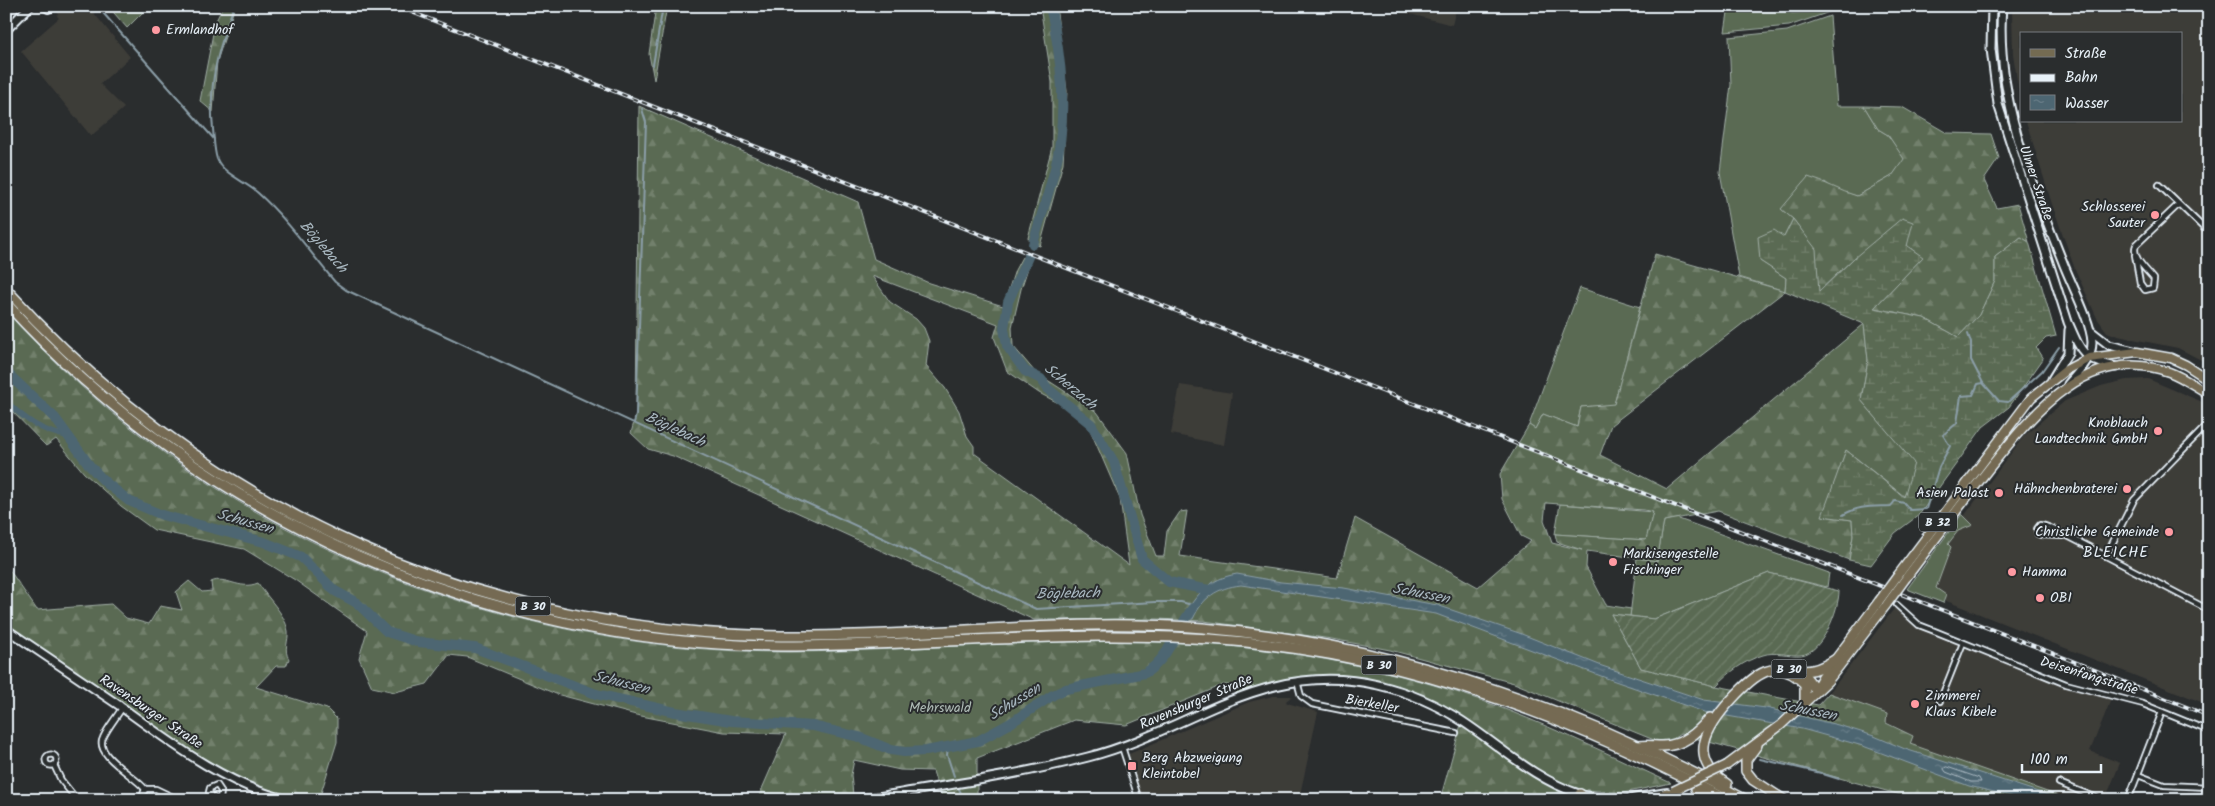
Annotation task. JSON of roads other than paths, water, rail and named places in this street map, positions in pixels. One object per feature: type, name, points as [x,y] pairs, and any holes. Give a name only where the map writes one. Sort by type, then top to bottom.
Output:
[{"type":"highway","name":"B 30","points":[[6,289],[69,355],[171,439],[214,468],[264,499],[330,534],[424,573],[484,593],[561,614],[607,622],[725,635],[819,636],[1046,627],[1154,630],[1198,638],[1266,644],[1329,654],[1448,682],[1554,719],[1681,776],[1727,800]]},
{"type":"highway","name":"B 30","points":[[6,303],[64,361],[122,412],[208,476],[260,507],[327,542],[411,578],[482,602],[521,613],[606,631],[724,644],[820,645],[1202,628],[1269,635],[1389,657],[1511,693],[1556,710],[1637,746],[1746,800]]},
{"type":"highway","name":"B 30","points":[[1637,746],[1669,746],[1681,743],[1700,729],[1758,671],[1770,667],[1802,672],[1820,669],[1836,659]]},
{"type":"highway","points":[[1746,800],[1738,790],[1710,770],[1705,756],[1704,744],[1711,724],[1746,682],[1765,671],[1775,669],[1796,675],[1804,684],[1806,702]]},
{"type":"highway","name":"B 30","points":[[1802,672],[1816,690]]},
{"type":"highway","points":[[1757,745],[1746,760],[1745,767],[1748,776],[1784,800]]},
{"type":"highway","points":[[1681,776],[1688,785],[1698,790],[1709,800]]},
{"type":"highway","name":"B 32","points":[[1655,800],[1670,792]]},
{"type":"main road","points":[[6,30],[30,6]]},
{"type":"main road","name":"Ulmer Straße","points":[[1992,6],[1991,49],[1998,104],[2068,322],[2078,345],[2089,358]]},
{"type":"main road","name":"Ulmer Straße","points":[[2002,6],[2004,75],[2015,128],[2052,235],[2091,331],[2089,358]]},
{"type":"main road","points":[[2050,381],[2068,354],[2070,342],[2068,322]]},
{"type":"main road","points":[[2091,331],[2098,339],[2109,345],[2137,352]]},
{"type":"main road","name":"B 32","points":[[1816,690],[1822,677],[2031,398],[2050,381],[2089,358],[2137,352],[2171,358],[2209,380]]},
{"type":"main road","points":[[2068,384],[2089,358],[2097,363],[2117,367]]},
{"type":"main road","name":"B 32","points":[[1670,792],[1727,765],[1757,745],[1828,681],[2032,416],[2068,384],[2117,367],[2133,366],[2168,372],[2209,394]]},
{"type":"main road","name":"Ravensburger Straße","points":[[6,629],[122,708],[221,772],[262,792],[289,800]]},
{"type":"main road","name":"Ravensburger Straße","points":[[849,800],[878,798],[1053,765],[1122,747],[1260,688],[1318,679],[1357,681],[1418,697],[1462,721],[1540,776],[1584,797],[1618,800]]},
{"type":"main road","points":[[1623,800],[1670,792]]},
{"type":"street","points":[[42,6],[48,10],[57,6]]},
{"type":"street","points":[[2159,185],[2209,233]]},
{"type":"street","points":[[2135,255],[2154,279],[2153,288],[2145,290],[2140,283],[2135,255],[2136,245],[2178,204]]},
{"type":"street","points":[[2106,556],[2134,500],[2209,423]]},
{"type":"street","points":[[2064,536],[2041,536],[2038,534],[2037,529],[2040,525],[2047,525],[2064,536],[2209,610]]},
{"type":"street","name":"Deisenfangstraße","points":[[1897,605],[1919,625],[2066,684],[2143,704],[2209,731]]},
{"type":"street","points":[[1940,700],[1963,642]]},
{"type":"street","name":"Bierkeller","points":[[1298,681],[1301,696],[1312,704],[1411,722],[1456,733]]},
{"type":"street","points":[[122,708],[103,738],[102,747],[108,756],[135,777],[145,788],[156,789],[179,800]]},
{"type":"street","points":[[2128,800],[2162,712]]},
{"type":"street","points":[[1122,747],[1139,800]]},
{"type":"street","points":[[54,765],[68,790],[77,800]]},
{"type":"street","points":[[2138,775],[2164,784],[2209,787]]},
{"type":"street","points":[[2059,783],[2102,800]]},
{"type":"street","points":[[215,800],[210,792],[210,788],[217,785],[221,791],[220,800]]},
{"type":"street","points":[[142,800],[145,788]]},
{"type":"street","points":[[1907,800],[1909,798],[1915,800]]},
{"type":"water","points":[[1237,574],[1281,582],[1344,588],[1437,605],[1519,633],[1602,666],[1704,700],[1766,708],[1838,725],[1874,736],[1905,749],[2063,800],[2028,800],[1969,786],[1863,746],[1802,729],[1704,712],[1609,679],[1436,614],[1241,585],[1225,588],[1206,599],[1193,619],[1182,618],[1204,589],[1218,580]]},
{"type":"waterway","points":[[97,6],[214,139]]},
{"type":"waterway","name":"Böglebach","points":[[234,6],[223,37],[213,81],[212,112],[217,159],[224,169],[253,189],[269,203],[335,282],[346,290],[1036,609],[1155,602],[1181,602],[1192,605]]},
{"type":"waterway","points":[[653,65],[663,6]]},
{"type":"waterway","name":"Scherzach","points":[[1033,244],[1056,166],[1061,136],[1062,80],[1050,6]]},
{"type":"waterway","points":[[634,423],[636,415],[646,122],[642,109]]},
{"type":"waterway","name":"Scherzach","points":[[1028,257],[1008,302],[1004,328],[1007,346],[1025,371],[1041,379],[1048,389],[1091,424],[1114,462],[1142,559],[1169,582],[1209,590]]},
{"type":"waterway","points":[[1968,334],[1971,343],[1971,360],[1983,383]]},
{"type":"waterway","points":[[1843,515],[1860,508],[1891,506],[1895,501],[1904,503],[1910,510],[1926,509],[1939,467],[1950,446],[1943,435],[1957,423],[1961,396],[1973,395],[1978,384],[1983,383],[1999,401],[2008,402],[2042,371],[2059,347]]},
{"type":"waterway","name":"Schussen","points":[[6,372],[55,418],[90,466],[105,482],[129,501],[162,515],[264,542],[301,557],[335,591],[357,603],[387,632],[418,642],[475,648],[596,694],[675,712],[731,721],[813,726],[859,737],[891,750],[904,752],[926,751],[978,741],[1066,689],[1145,673],[1154,667],[1167,651],[1193,608]]},
{"type":"waterway","points":[[6,401],[34,424],[67,436]]},
{"type":"waterway","points":[[948,748],[947,755],[954,776]]},
{"type":"waterway","points":[[1760,759],[1821,773]]},
{"type":"waterway","points":[[1823,774],[1839,779]]},
{"type":"waterway","points":[[959,789],[964,800]]},
{"type":"railway","points":[[396,6],[2209,716]]},
{"type":"place","name":"Ermlandhof","points":[[156,30]]},
{"type":"place","name":"Schlosserei Sauter","points":[[2155,215]]},
{"type":"place","name":"Knoblauch Landtechnik GmbH","points":[[2158,431]]},
{"type":"place","name":"Hähnchenbraterei","points":[[2127,489]]},
{"type":"place","name":"Asien Palast","points":[[1999,493]]},
{"type":"place","name":"Christliche Gemeinde","points":[[2169,532]]},
{"type":"place","name":"Markisengestelle Fischinger","points":[[1613,562]]},
{"type":"place","name":"Hamma","points":[[2012,572]]},
{"type":"place","name":"OBI","points":[[2040,598]]},
{"type":"place","name":"Zimmerei Klaus Kibele","points":[[1915,704]]},
{"type":"place","name":"Berg Abzweigung Kleintobel","points":[[1132,766]]},
{"type":"district","name":"BLEICHE","points":[[2116,553]]},
{"type":"park label","name":"Mehrswald","points":[[940,708]]}]
